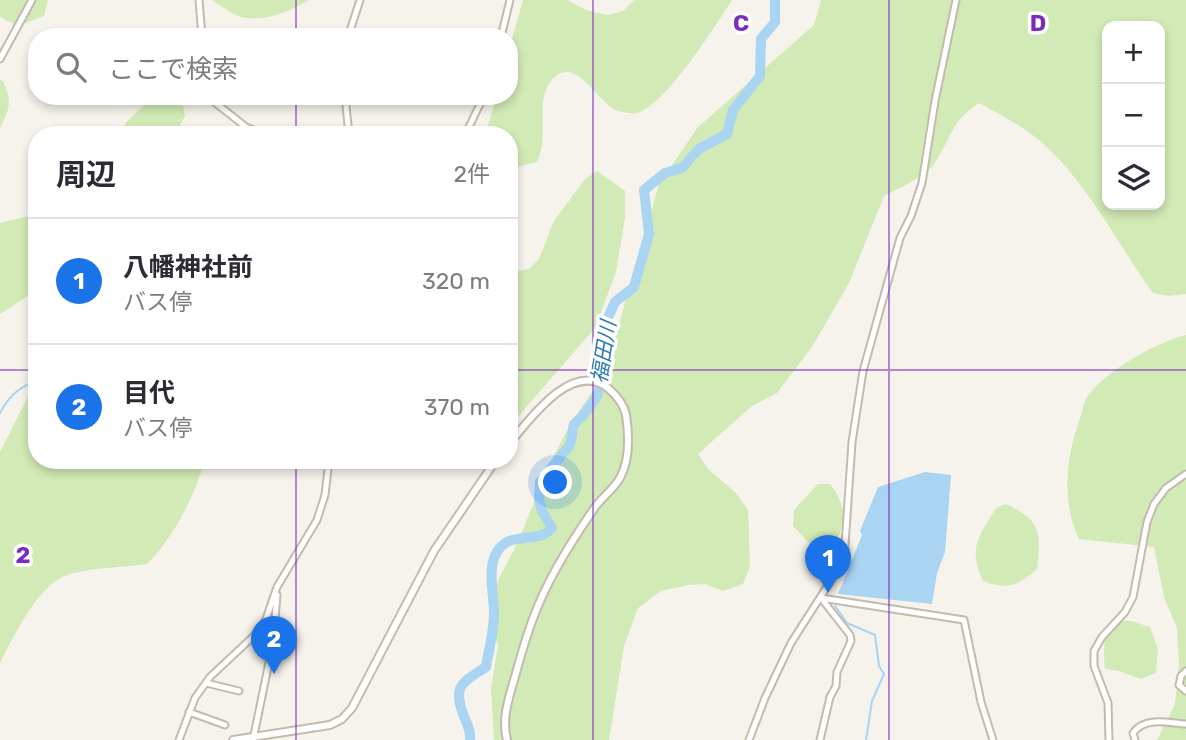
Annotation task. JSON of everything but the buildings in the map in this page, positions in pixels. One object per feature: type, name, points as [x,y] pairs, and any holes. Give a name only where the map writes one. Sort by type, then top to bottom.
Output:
[{"type":"street","points":[[0,59],[32,0]]},
{"type":"street","points":[[199,0],[201,28]]},
{"type":"street","points":[[351,28],[360,0]]},
{"type":"street","points":[[503,28],[510,0]]},
{"type":"street","points":[[749,740],[791,643],[844,560],[852,442],[863,371],[900,237],[911,216],[922,183],[935,101],[956,0]]},
{"type":"street","points":[[220,105],[245,126]]},
{"type":"street","points":[[346,105],[348,126]]},
{"type":"street","points":[[470,126],[480,105]]},
{"type":"street","points":[[507,740],[506,709],[531,619],[558,566],[594,508],[620,478],[628,445],[625,409],[620,400],[604,385],[582,380],[564,387],[518,434]]},
{"type":"street","points":[[179,740],[195,698],[206,683],[258,632],[266,618],[277,587],[317,520],[325,495],[328,469]]},
{"type":"street","points":[[233,740],[330,726],[342,719],[352,708],[433,551],[490,469]]},
{"type":"street","points":[[1108,740],[1108,703],[1094,666],[1094,651],[1102,637],[1125,612],[1133,597],[1147,522],[1154,504],[1166,488],[1186,474]]},
{"type":"street","points":[[253,739],[273,643],[277,587]]},
{"type":"street","points":[[820,740],[830,696],[836,687],[837,672],[851,640],[821,598]]},
{"type":"street","points":[[821,598],[964,620],[981,702],[993,740]]},
{"type":"street","points":[[1186,671],[1181,676],[1179,685],[1186,691]]},
{"type":"street","points":[[206,683],[239,691]]},
{"type":"street","points":[[189,712],[225,725]]},
{"type":"street","points":[[1135,740],[1133,733],[1138,726],[1146,722],[1186,724]]},
{"type":"green space","points":[[0,0],[48,0],[44,16],[18,26],[0,17]]},
{"type":"green space","points":[[212,0],[309,0],[283,13],[254,19],[236,15]]},
{"type":"green space","points":[[523,0],[567,0],[586,10],[607,15],[623,11],[634,0],[732,0],[675,81],[648,107],[637,113],[616,110],[576,75],[567,72],[558,74],[545,92],[542,143],[537,162],[518,167],[518,126],[488,126],[494,105],[518,105],[518,28],[515,28]]},
{"type":"green space","points":[[821,0],[1186,0],[1186,294],[1169,296],[1153,293],[1086,193],[1056,156],[1025,129],[979,103],[956,124],[940,155],[929,169],[884,196],[849,283],[812,347],[777,393],[752,406],[698,454],[708,469],[736,493],[748,510],[750,566],[743,584],[723,591],[705,584],[661,591],[638,608],[624,646],[609,740],[494,740],[491,688],[498,645],[490,625],[494,588],[518,542],[549,465],[571,423],[605,373],[659,184],[698,127],[814,25]]},
{"type":"green space","points":[[0,80],[3,81],[9,99],[8,110],[0,128]]},
{"type":"green space","points":[[145,105],[180,105],[183,106],[185,116],[180,126],[124,126]]},
{"type":"green space","points":[[597,171],[625,191],[625,218],[616,272],[595,328],[518,417],[518,271],[529,269],[539,259],[554,221],[585,179]]},
{"type":"green space","points":[[28,216],[28,296],[0,314],[0,223]]},
{"type":"green space","points":[[1186,335],[1186,740],[1157,740],[1175,704],[1179,664],[1177,628],[1164,597],[1154,547],[1079,539],[1070,510],[1069,463],[1085,401],[1098,384],[1134,358]]},
{"type":"green space","points":[[28,397],[28,469],[202,469],[182,516],[166,542],[147,564],[89,570],[59,579],[48,587],[29,611],[0,663],[0,452]]},
{"type":"green space","points":[[818,484],[830,484],[842,509],[842,525],[832,551],[817,551],[793,526],[794,510]]},
{"type":"green space","points":[[1006,504],[1033,522],[1039,546],[1037,569],[1018,583],[1006,586],[983,581],[976,551],[980,535],[996,508]]},
{"type":"green space","points":[[1116,620],[1132,621],[1150,627],[1158,649],[1156,673],[1141,679],[1105,669],[1105,643]]},
{"type":"water","points":[[925,472],[951,475],[945,552],[937,573],[932,604],[838,594],[878,487]]},
{"type":"waterway","name":"福田川","points":[[470,740],[459,693],[465,682],[486,667],[494,620],[492,565],[500,548],[507,542],[543,535],[552,528],[539,500],[540,482],[570,445],[574,424],[596,398],[607,361],[607,320],[615,302],[634,287],[649,234],[644,190],[665,173],[682,168],[699,149],[727,134],[733,110],[760,76],[761,39],[775,22],[775,0]]},
{"type":"waterway","points":[[0,413],[15,393],[28,385]]},
{"type":"waterway","points":[[835,606],[847,623],[875,635],[879,666],[884,674],[872,701],[866,740]]},
{"type":"place","name":"八幡神社前","points":[[828,593]]},
{"type":"place","name":"目代","points":[[274,674]]}]
